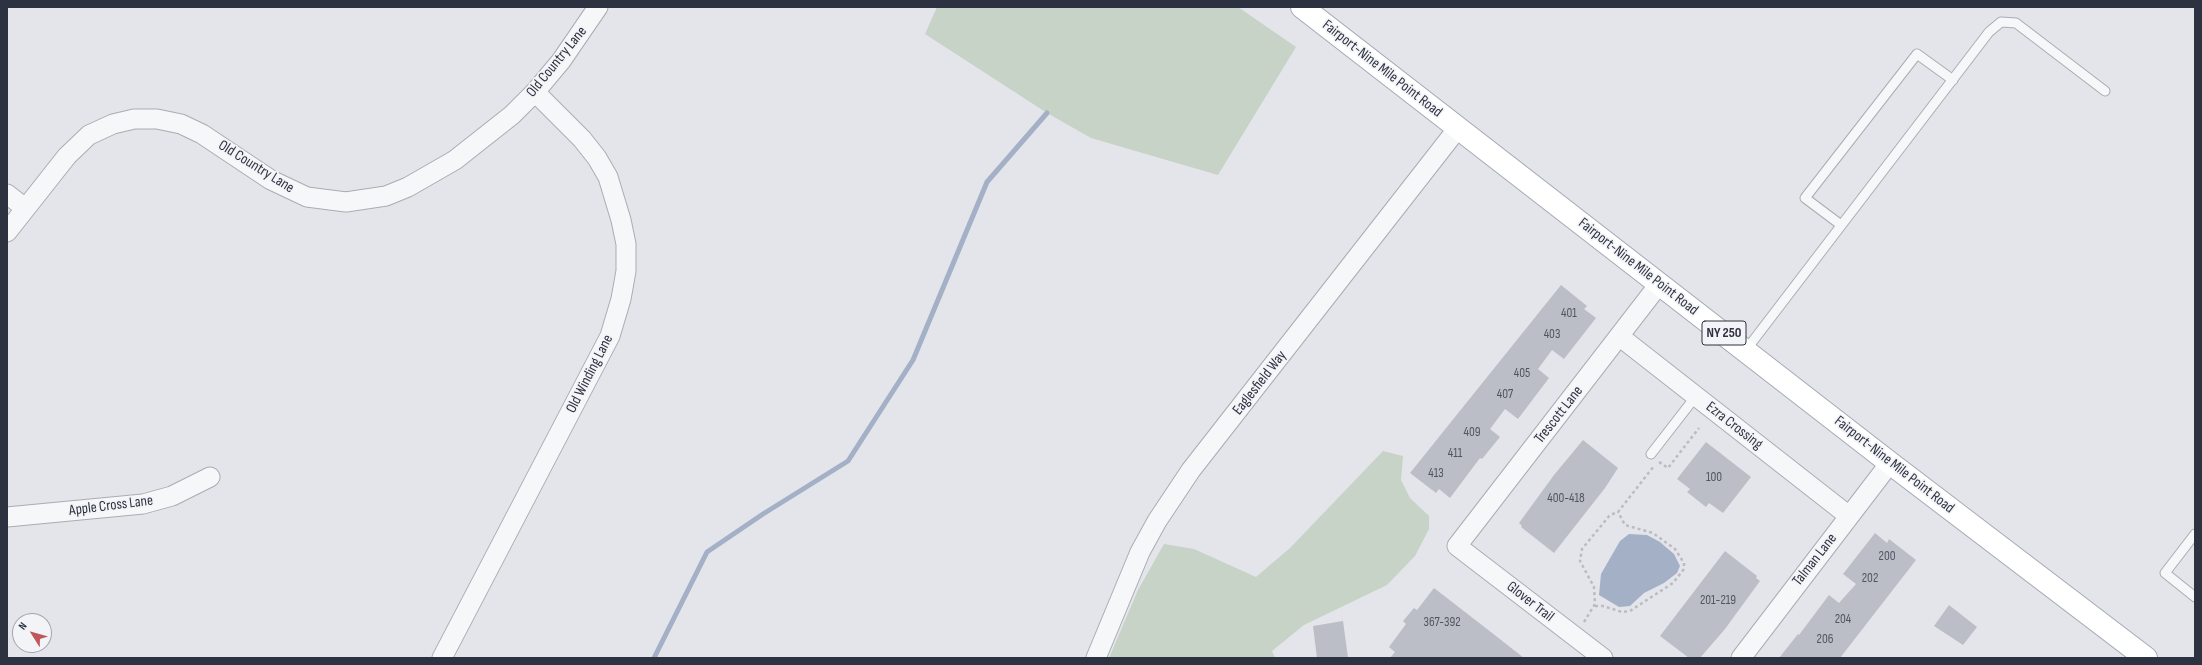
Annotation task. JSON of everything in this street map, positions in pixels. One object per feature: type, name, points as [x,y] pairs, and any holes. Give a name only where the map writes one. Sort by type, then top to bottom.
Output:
[{"type":"main road","name":"Fairport-Nine Mile Point Road","points":[[1302,7],[1660,283],[1890,463],[2146,658]]},
{"type":"street","name":"Old Country Lane","points":[[7,232],[67,156],[89,135],[113,124],[134,120],[157,119],[181,124],[202,134],[271,180],[307,197],[346,202],[366,200],[408,187],[454,160],[480,141],[535,92],[561,61],[598,7]]},
{"type":"street","name":"Old Winding Lane","points":[[442,658],[610,336],[621,299],[626,271],[626,244],[622,220],[608,177],[597,158],[582,139],[535,92]]},
{"type":"street","name":"Eaglesfield Way","points":[[1096,658],[1140,552],[1157,520],[1191,470],[1458,128]]},
{"type":"street","points":[[7,194],[25,208]]},
{"type":"street","name":"Trescott Lane","points":[[1457,546],[1660,283]]},
{"type":"street","name":"Ezra Crossing","points":[[1619,336],[1849,516]]},
{"type":"street","name":"Talman Lane","points":[[1741,658],[1890,463]]},
{"type":"street","name":"Apple Cross Lane","points":[[7,517],[143,504],[172,496],[210,477]]},
{"type":"street","name":"Glover Trail","points":[[1457,546],[1603,658]]},
{"type":"lane","points":[[1746,350],[1989,32],[2002,22],[2016,23],[2105,91]]},
{"type":"lane","points":[[1841,226],[1805,198],[1917,54],[1952,80]]},
{"type":"lane","points":[[1651,454],[1696,396]]},
{"type":"lane","points":[[2195,534],[2165,573],[2195,597]]},
{"type":"path","points":[[1574,636],[1594,606],[1594,587],[1582,568],[1580,554],[1584,544],[1610,515],[1618,512],[1656,463],[1660,462],[1668,468],[1699,428]]},
{"type":"path","points":[[1594,606],[1603,606],[1622,612],[1630,611],[1673,583],[1684,569],[1684,563],[1675,550],[1653,533],[1624,525],[1618,512]]},
{"type":"green space","points":[[937,7],[1238,7],[1296,47],[1218,175],[1091,138],[1047,113],[925,34]]},
{"type":"green space","points":[[1383,451],[1403,456],[1401,480],[1410,498],[1429,516],[1429,529],[1415,556],[1387,585],[1304,625],[1272,651],[1275,658],[1109,658],[1138,590],[1164,544],[1194,549],[1256,577],[1290,548]]},
{"type":"water","points":[[1629,534],[1647,535],[1660,542],[1674,554],[1680,566],[1677,573],[1664,583],[1644,593],[1630,606],[1619,607],[1599,595],[1601,574],[1620,541]]},
{"type":"building","points":[[1561,285],[1587,306],[1584,309],[1596,318],[1564,359],[1552,350],[1538,369],[1549,378],[1518,419],[1505,409],[1490,429],[1500,437],[1482,459],[1480,458],[1450,498],[1439,489],[1436,493],[1410,473]]},
{"type":"building","points":[[1583,440],[1618,468],[1605,488],[1554,553],[1521,527],[1522,526],[1519,523],[1554,475]]},
{"type":"building","points":[[1706,442],[1751,477],[1723,513],[1709,503],[1706,507],[1687,492],[1690,489],[1677,479]]},
{"type":"building","points":[[1875,533],[1887,543],[1889,539],[1916,560],[1840,658],[1779,658],[1798,634],[1799,635],[1829,595],[1839,603],[1856,584],[1843,574]]},
{"type":"building","points":[[1725,551],[1757,576],[1756,578],[1760,581],[1725,629],[1700,658],[1689,658],[1660,636]]},
{"type":"building","points":[[1434,588],[1524,658],[1390,658],[1395,652],[1389,647],[1406,624],[1403,621],[1414,608],[1417,610]]},
{"type":"building","points":[[1949,605],[1977,627],[1963,645],[1934,626]]},
{"type":"building","points":[[1343,621],[1348,658],[1317,658],[1313,626]]},
{"type":"waterway","points":[[654,658],[707,552],[763,514],[848,461],[913,360],[987,182],[1047,113]]}]
